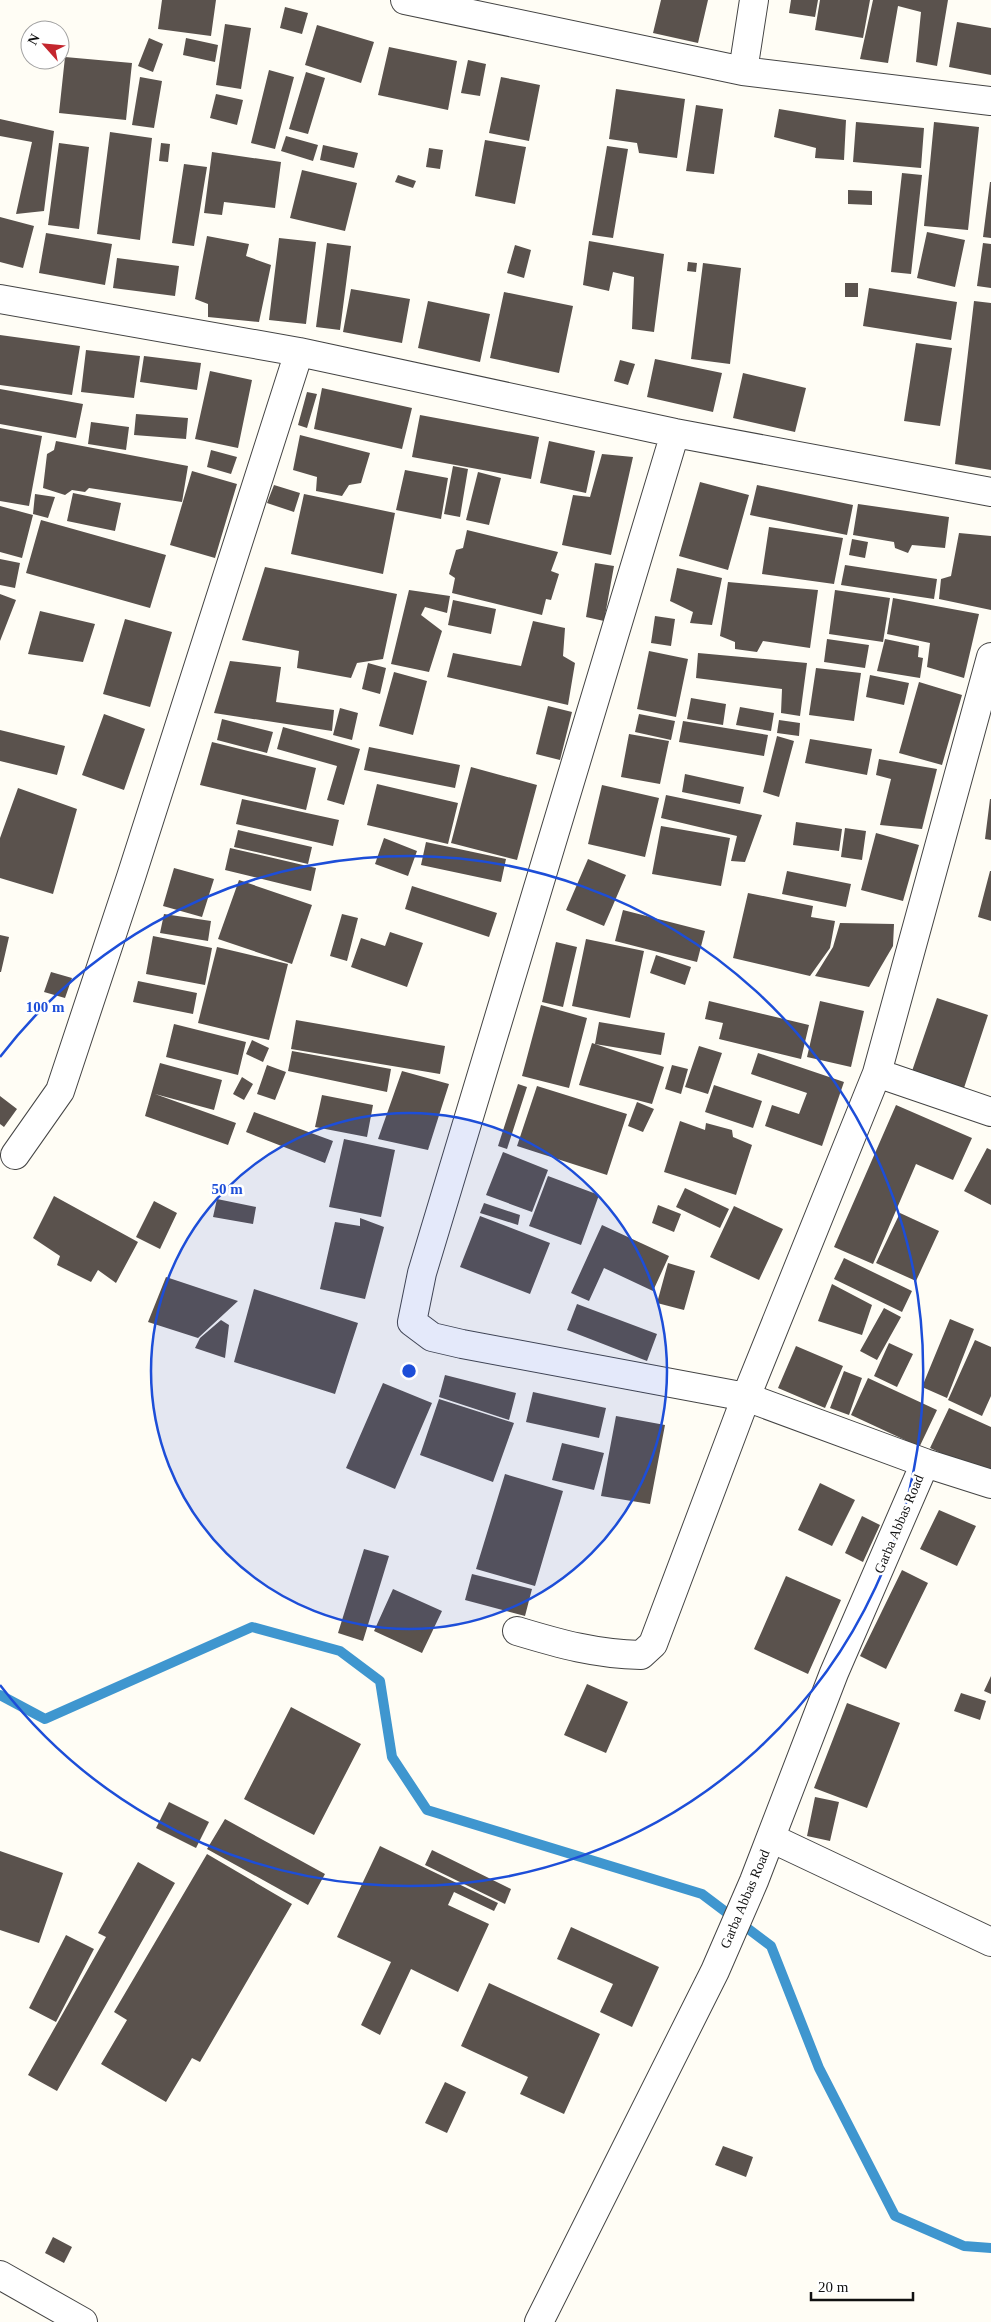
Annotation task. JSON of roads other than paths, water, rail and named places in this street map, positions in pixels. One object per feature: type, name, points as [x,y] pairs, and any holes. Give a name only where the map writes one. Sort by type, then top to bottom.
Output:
[{"type":"street","points":[[405,0],[742,71],[991,101]]},
{"type":"street","points":[[742,71],[754,0]]},
{"type":"street","points":[[0,299],[299,352],[675,433],[991,492]]},
{"type":"street","points":[[15,1155],[60,1091],[131,877],[299,352]]},
{"type":"street","points":[[675,433],[422,1273],[412,1322],[432,1337],[462,1344],[746,1396],[926,1463],[991,1484]]},
{"type":"street","points":[[517,1632],[606,1654],[641,1655],[654,1644],[746,1396],[877,1073],[991,658]]},
{"type":"street","points":[[877,1073],[991,1112]]},
{"type":"street","name":"Garba Abbas Road","points":[[538,2322],[715,1971],[754,1882],[834,1673],[926,1463]]},
{"type":"street","points":[[770,1838],[991,1942]]},
{"type":"street","points":[[0,2275],[83,2322]]},
{"type":"waterway","points":[[0,1695],[45,1719],[252,1627],[340,1651],[380,1681],[392,1757],[427,1810],[702,1894],[771,1946],[819,2068],[895,2216],[964,2246],[991,2248]]}]
